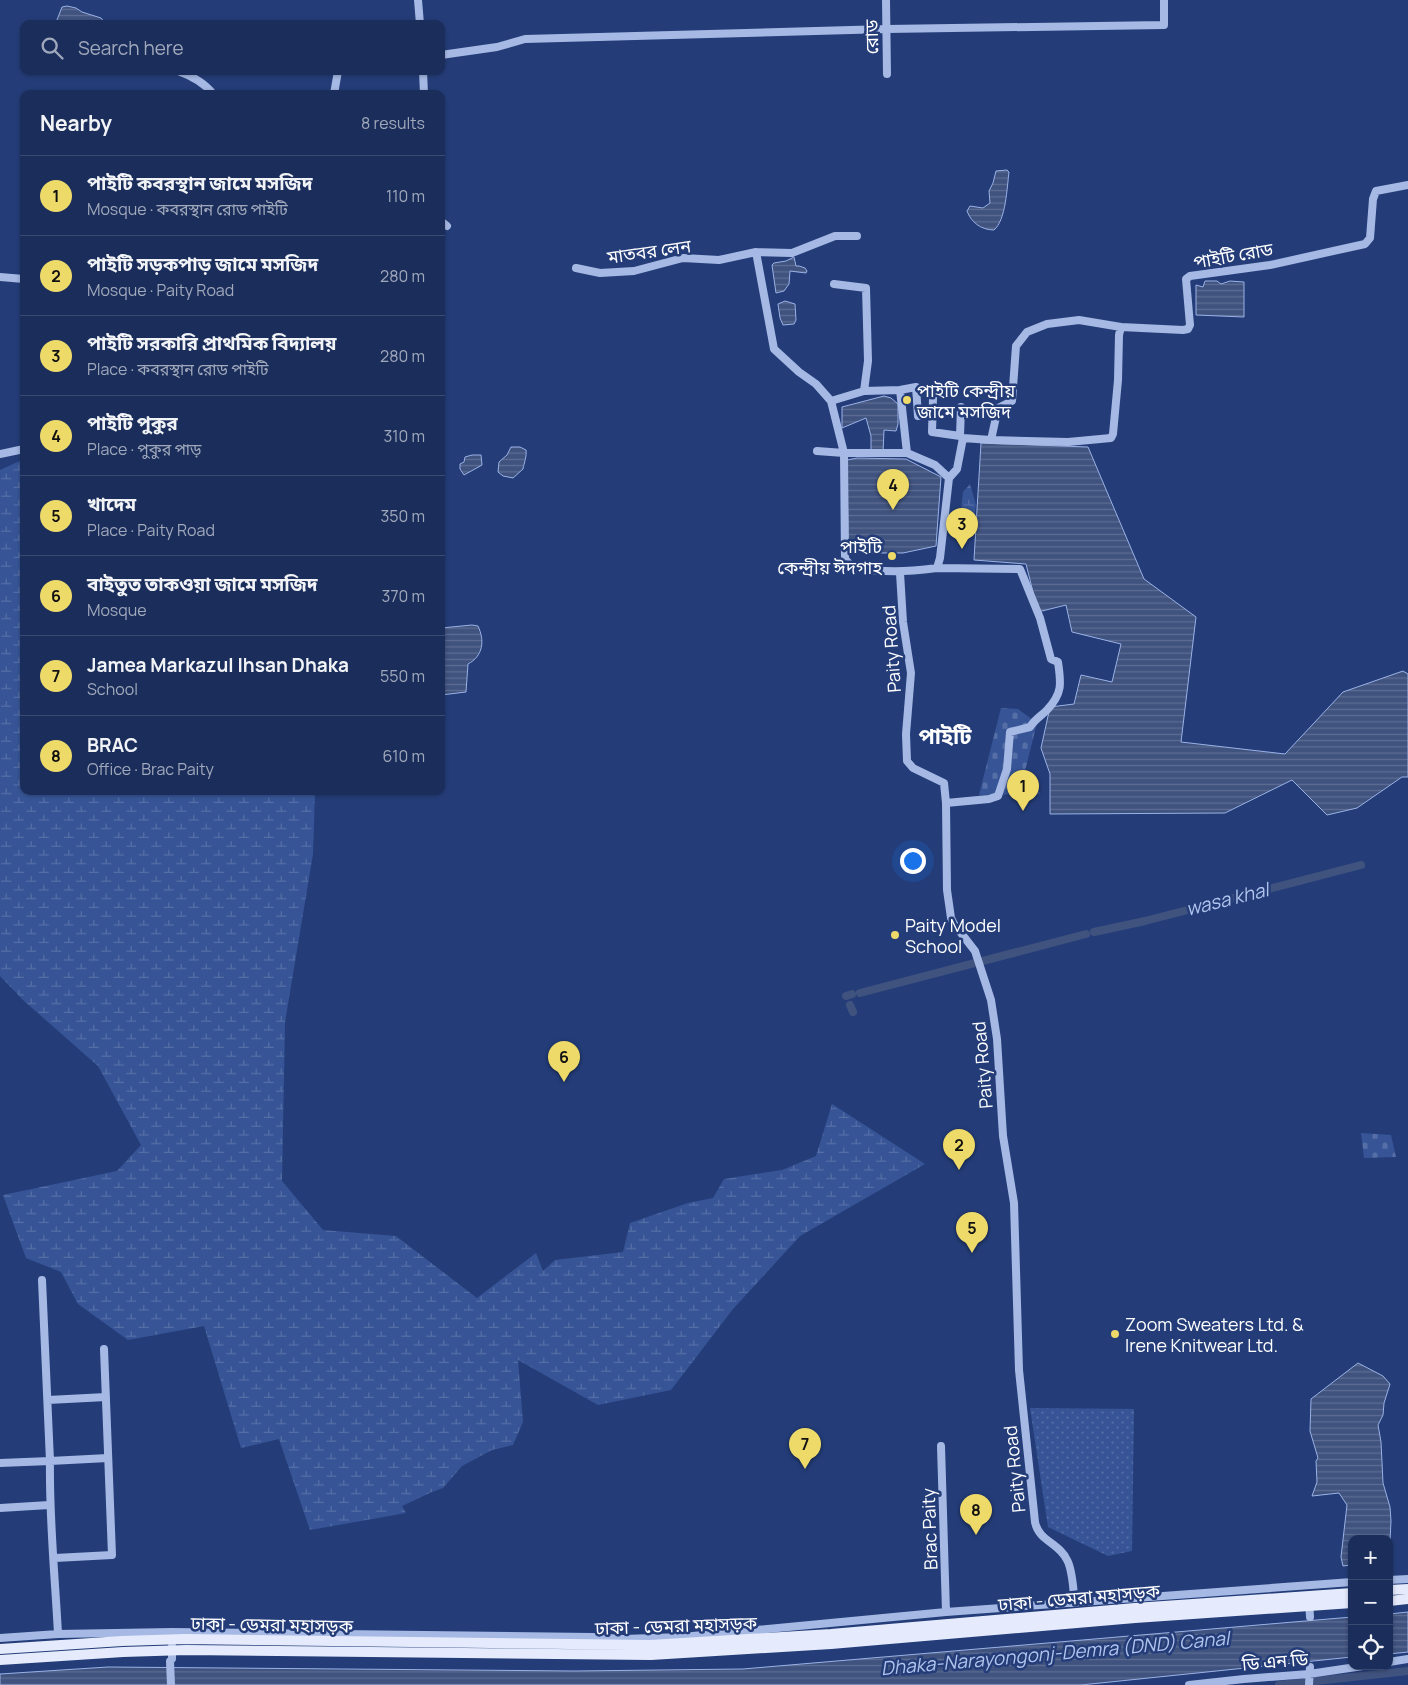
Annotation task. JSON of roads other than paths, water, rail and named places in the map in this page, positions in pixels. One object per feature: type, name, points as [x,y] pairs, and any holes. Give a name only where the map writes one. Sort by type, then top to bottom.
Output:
[{"type":"main road","points":[[1393,1590],[1408,1588]]},
{"type":"main road","name":"ঢাকা - ডেমরা মহাসড়ক","points":[[0,1649],[122,1641],[185,1640],[650,1645],[831,1634],[1134,1608],[1348,1592]]},
{"type":"main road","points":[[1393,1600],[1408,1599]]},
{"type":"main road","name":"ঢাকা - ডেমরা মহাসড়ক","points":[[0,1660],[186,1650],[651,1656],[831,1644],[1135,1618],[1348,1603]]},
{"type":"street","points":[[418,0],[420,20]]},
{"type":"street","name":"রোড","points":[[886,0],[887,74]]},
{"type":"street","points":[[445,54],[497,47],[525,39],[887,29],[1164,25],[1164,0]]},
{"type":"street","points":[[190,75],[206,85],[210,90]]},
{"type":"street","points":[[335,90],[337,75]]},
{"type":"street","points":[[423,75],[424,90]]},
{"type":"street","name":"পাইটি রোড","points":[[1121,327],[1188,329],[1190,325],[1186,279],[1190,276],[1270,265],[1365,244],[1370,238],[1373,199],[1376,191],[1408,185]]},
{"type":"street","name":"মাতবর লেন","points":[[576,268],[600,273],[634,271],[683,258],[720,260],[756,252],[792,253],[835,236],[857,236]]},
{"type":"street","points":[[756,252],[774,349],[799,372],[816,384],[830,401],[844,453],[845,559],[852,567],[900,573],[938,568],[1020,569],[1040,618],[1051,659],[1058,662],[1062,686],[1054,701],[1046,711],[1035,719],[1030,727],[1010,732],[1006,769],[998,796],[989,799],[946,803]]},
{"type":"street","points":[[0,277],[20,279]]},
{"type":"street","points":[[834,284],[866,288],[868,361],[864,391]]},
{"type":"street","points":[[933,398],[932,432],[991,440],[1068,442],[1111,438],[1113,434],[1118,380],[1119,335],[1121,327],[1079,320],[1047,324],[1027,332],[1016,346],[1012,402],[998,408],[991,440]]},
{"type":"street","points":[[830,401],[864,391],[900,390],[916,387],[918,416],[933,414]]},
{"type":"street","points":[[900,390],[907,453]]},
{"type":"street","points":[[938,568],[949,478],[958,469],[962,437],[961,407]]},
{"type":"street","points":[[0,454],[20,449]]},
{"type":"street","points":[[817,451],[907,453],[935,466],[949,478]]},
{"type":"street","name":"Paity Road","points":[[900,573],[903,622],[911,672],[906,734],[907,761],[913,768],[944,782],[947,890],[951,918],[975,951],[991,1000],[998,1039],[1003,1136],[1014,1202],[1019,1370],[1036,1531],[1062,1552],[1068,1560],[1076,1603]]},
{"type":"street","points":[[42,1280],[50,1461],[49,1505],[58,1634]]},
{"type":"street","points":[[54,1558],[112,1555],[104,1350]]},
{"type":"street","points":[[48,1400],[106,1397]]},
{"type":"street","name":"Brac Paity","points":[[941,1446],[946,1612]]},
{"type":"street","points":[[0,1463],[108,1458]]},
{"type":"street","points":[[0,1508],[49,1505]]},
{"type":"street","points":[[1393,1580],[1408,1579]]},
{"type":"street","points":[[0,1638],[58,1634],[169,1632],[682,1637],[946,1612],[1348,1582]]},
{"type":"street","points":[[1309,1584],[1310,1617]]},
{"type":"street","points":[[169,1632],[172,1659],[170,1663],[171,1685]]},
{"type":"street","points":[[1393,1662],[1408,1660]]},
{"type":"street","name":"ডি এন ডি","points":[[1189,1685],[1348,1667]]},
{"type":"street","points":[[1309,1685],[1310,1671]]},
{"type":"water","points":[[62,7],[76,8],[103,20],[57,20]]},
{"type":"water","points":[[1007,170],[1009,172],[1007,194],[1001,219],[994,230],[981,227],[971,219],[967,211],[970,206],[983,208],[990,203],[989,191],[996,171]]},
{"type":"water","points":[[794,257],[796,266],[805,268],[806,273],[790,271],[789,284],[784,291],[776,293],[772,265]]},
{"type":"water","points":[[1205,281],[1217,281],[1221,284],[1230,281],[1244,282],[1244,317],[1196,315],[1196,285],[1203,287]]},
{"type":"water","points":[[785,301],[795,304],[796,320],[794,324],[783,325],[780,318],[778,304]]},
{"type":"water","points":[[884,396],[891,398],[898,404],[898,424],[896,431],[884,430],[883,453],[871,453],[871,436],[866,418],[842,428],[842,407]]},
{"type":"water","points":[[981,443],[1088,447],[1144,579],[1196,617],[1181,742],[1285,754],[1343,692],[1403,671],[1408,674],[1408,777],[1402,777],[1357,808],[1327,815],[1292,780],[1225,813],[1050,814],[1050,774],[1041,748],[1050,707],[1074,704],[1081,675],[1112,682],[1121,644],[1072,632],[1066,605],[1038,612],[1026,564],[974,560]]},
{"type":"water","points":[[511,447],[520,447],[526,450],[523,469],[513,478],[503,476],[498,472],[499,462],[507,455]]},
{"type":"water","points":[[481,455],[482,465],[464,475],[460,469],[460,464],[464,462],[465,457]]},
{"type":"water","points":[[857,458],[906,459],[941,477],[936,546],[903,553],[867,553],[848,544],[847,460]]},
{"type":"water","points":[[478,626],[482,637],[480,652],[468,664],[466,692],[445,695],[445,628]]},
{"type":"water","points":[[1358,1363],[1383,1376],[1390,1384],[1384,1403],[1383,1415],[1378,1425],[1381,1442],[1383,1483],[1390,1507],[1390,1535],[1348,1535],[1348,1565],[1343,1566],[1341,1557],[1347,1505],[1339,1493],[1312,1496],[1317,1482],[1316,1461],[1318,1458],[1310,1431],[1311,1399]]},
{"type":"water","points":[[1408,1612],[1408,1652],[1393,1654],[1393,1614]]},
{"type":"water","name":"Dhaka-Narayongonj-Demra (DND) Canal","points":[[1348,1617],[1348,1657],[1081,1685],[0,1685],[0,1674],[108,1667],[575,1671],[743,1669]]},
{"type":"waterway","name":"wasa khal","points":[[1094,932],[1145,921],[1361,865]]},
{"type":"waterway","points":[[860,993],[1086,934]]},
{"type":"waterway","name":"wasa khal","points":[[846,996],[852,994]]},
{"type":"waterway","name":"wasa khal","points":[[850,1005],[853,1012]]},
{"type":"waterway","points":[[1279,1685],[1408,1671]]},
{"type":"place","name":"পাইটি কেন্দ্রীয় জামে মসজিদ","points":[[907,400]]},
{"type":"place","name":"পাইটি পুকুর","points":[[893,510]]},
{"type":"place","name":"পাইটি সরকারি প্রাথমিক বিদ্যালয়","points":[[962,549]]},
{"type":"place","name":"পাইটি কেন্দ্রীয় ঈদগাহ","points":[[892,556]]},
{"type":"place","name":"পাইটি কবরস্থান জামে মসজিদ","points":[[1023,811]]},
{"type":"place","name":"Paity Model School","points":[[895,935]]},
{"type":"place","name":"বাইতুত তাকওয়া জামে মসজিদ","points":[[564,1082]]},
{"type":"place","name":"পাইটি সড়কপাড় জামে মসজিদ","points":[[959,1170]]},
{"type":"place","name":"খাদেম","points":[[972,1253]]},
{"type":"place","name":"Zoom Sweaters Ltd. & Irene Knitwear Ltd.","points":[[1115,1334]]},
{"type":"place","name":"Jamea Markazul Ihsan Dhaka","points":[[805,1469]]},
{"type":"place","name":"BRAC","points":[[976,1535]]},
{"type":"district","name":"পাইটি","points":[[945,736]]}]
